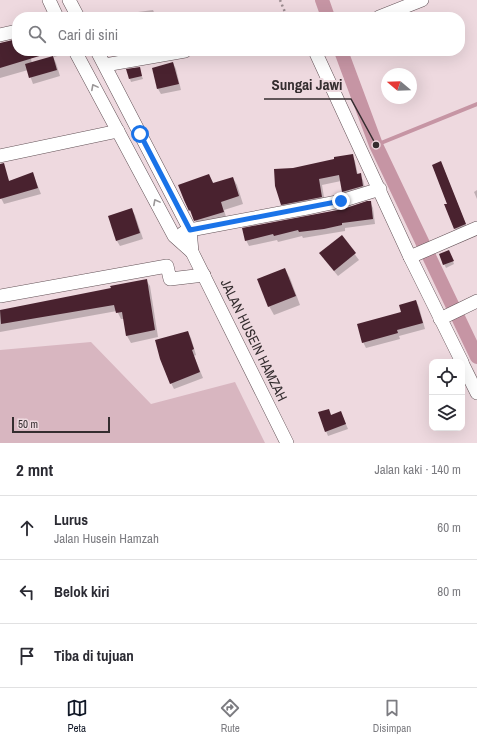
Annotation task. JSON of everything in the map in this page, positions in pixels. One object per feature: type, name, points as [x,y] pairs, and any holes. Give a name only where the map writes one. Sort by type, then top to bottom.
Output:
[{"type":"street","points":[[49,0],[55,12]]},
{"type":"street","points":[[69,0],[75,12]]},
{"type":"street","points":[[392,12],[422,0]]},
{"type":"street","points":[[0,35],[12,32]]},
{"type":"street","name":"JALAN HUSEIN HAMZAH","points":[[78,56],[174,236],[192,252],[287,443]]},
{"type":"street","name":"JALAN HUSEIN HAMZAH","points":[[100,56],[190,230],[192,252]]},
{"type":"street","points":[[105,65],[156,56]]},
{"type":"street","points":[[317,56],[380,189],[445,317],[461,359]]},
{"type":"street","points":[[0,156],[118,131]]},
{"type":"street","points":[[174,236],[190,230],[341,201],[380,189]]},
{"type":"street","points":[[414,255],[477,228]]},
{"type":"street","points":[[0,296],[167,266],[170,279],[204,275]]},
{"type":"street","points":[[445,317],[477,301]]},
{"type":"street","points":[[465,368],[477,393]]},
{"type":"path","points":[[280,0],[285,12]]},
{"type":"shaded area","points":[[91,342],[151,404],[235,382],[265,443],[0,443],[0,350]]},
{"type":"building","points":[[12,40],[12,56],[39,56],[0,68],[0,43]]},
{"type":"building","points":[[53,56],[57,70],[29,78],[25,64]]},
{"type":"building","points":[[173,62],[179,84],[157,89],[152,68]]},
{"type":"building","points":[[140,67],[142,76],[129,79],[126,69]]},
{"type":"building","points":[[353,154],[357,174],[361,173],[363,186],[342,192],[339,175],[319,179],[322,197],[281,205],[275,186],[274,169],[293,168],[334,159],[334,157]]},
{"type":"building","points":[[441,161],[466,224],[454,229],[444,204],[447,204],[432,165]]},
{"type":"building","points":[[4,163],[9,181],[33,172],[38,188],[0,199],[0,164]]},
{"type":"building","points":[[209,174],[213,183],[233,177],[239,196],[221,202],[224,212],[194,221],[178,185]]},
{"type":"building","points":[[371,201],[373,219],[342,223],[342,225],[324,229],[299,232],[298,230],[274,236],[273,234],[245,241],[242,228],[343,209]]},
{"type":"building","points":[[132,208],[140,233],[116,241],[108,216]]},
{"type":"building","points":[[342,235],[356,253],[334,271],[319,253]]},
{"type":"building","points":[[449,250],[454,261],[443,265],[439,254]]},
{"type":"building","points":[[285,268],[296,296],[268,307],[257,279]]},
{"type":"building","points":[[147,279],[155,330],[126,336],[122,312],[116,313],[114,305],[1,324],[0,310],[111,288],[110,286]]},
{"type":"building","points":[[416,300],[423,323],[397,330],[398,333],[362,343],[357,324],[401,312],[399,305]]},
{"type":"building","points":[[188,331],[194,349],[192,350],[200,372],[170,384],[160,359],[155,340]]},
{"type":"building","points":[[329,409],[331,415],[341,411],[346,424],[325,432],[318,412]]},
{"type":"waterway","points":[[322,0],[326,12]]},
{"type":"waterway","points":[[343,56],[376,145],[477,357]]},
{"type":"waterway","points":[[376,145],[477,104]]},
{"type":"place","name":"Sungai Jawi","points":[[376,145]]},
{"type":"route","points":[[140,134],[190,230],[341,201]]}]
